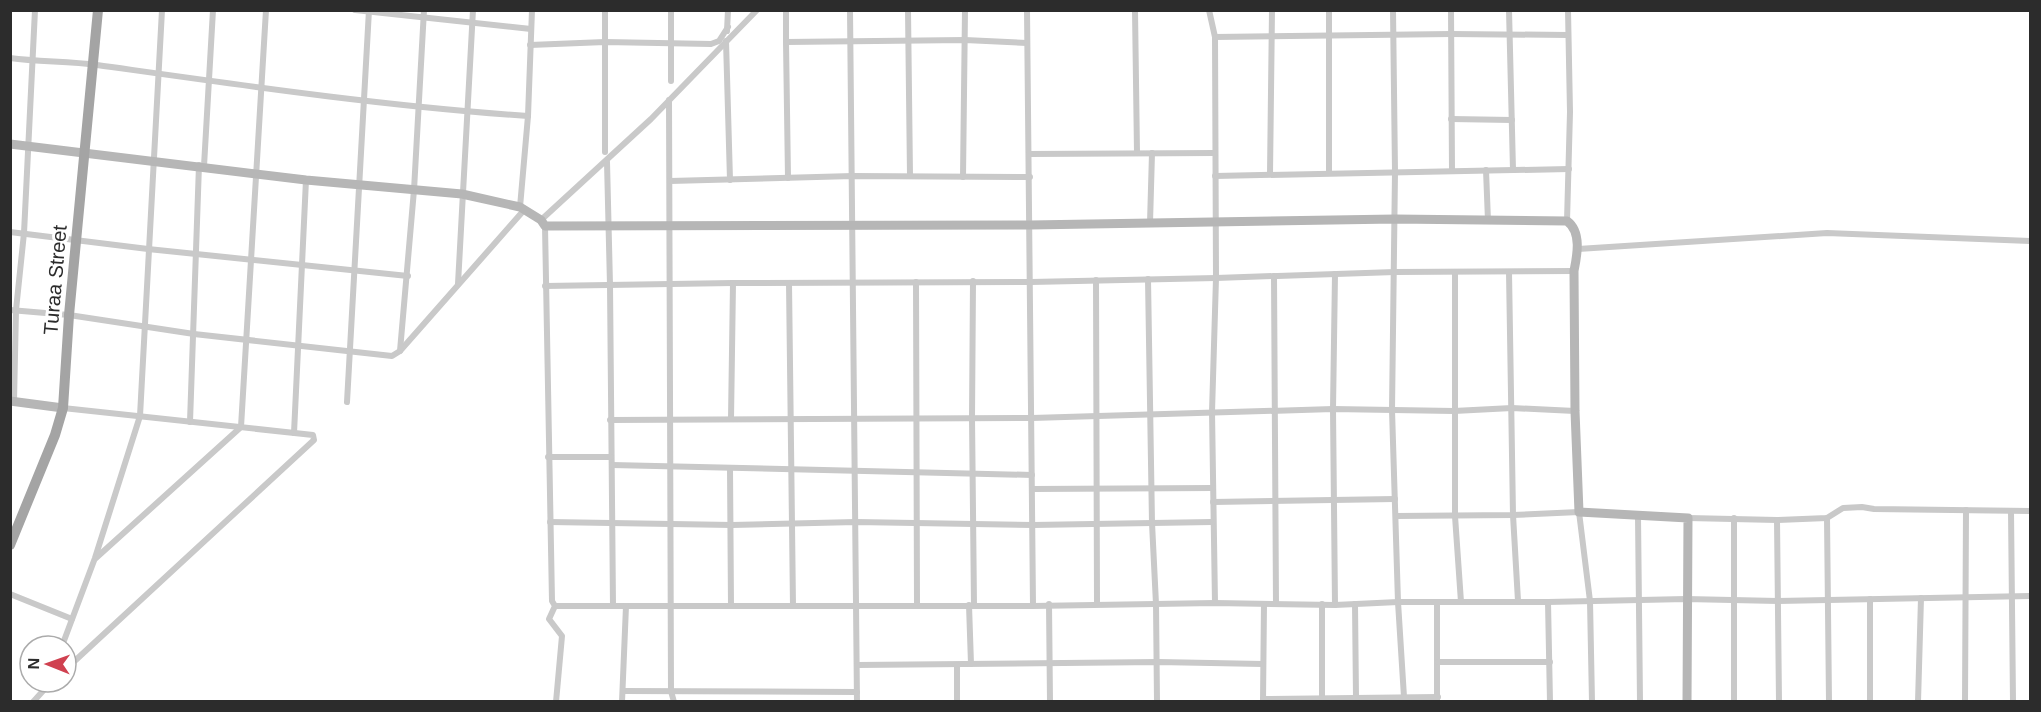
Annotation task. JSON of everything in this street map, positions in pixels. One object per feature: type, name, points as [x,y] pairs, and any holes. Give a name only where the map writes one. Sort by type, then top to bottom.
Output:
[{"type":"main road","name":"Turaa Street","points":[[10,545],[63,408],[69,315],[98,10]]},
{"type":"street","points":[[35,10],[24,233],[13,310],[12,401],[313,435],[314,440],[78,658]]},
{"type":"street","points":[[66,634],[95,558],[140,416],[162,10]]},
{"type":"street","points":[[190,422],[196,253],[201,166],[210,82],[213,10]]},
{"type":"street","points":[[95,558],[241,427],[266,10]]},
{"type":"street","points":[[355,10],[424,14],[472,23],[531,29]]},
{"type":"street","points":[[458,284],[473,10]]},
{"type":"street","points":[[13,310],[69,315],[144,328],[298,347],[393,356],[400,351],[523,208],[532,10]]},
{"type":"street","points":[[605,10],[605,152]]},
{"type":"street","points":[[671,10],[671,81]]},
{"type":"street","points":[[728,10],[726,41],[730,180]]},
{"type":"street","points":[[555,606],[552,601],[543,223],[607,162],[757,10]]},
{"type":"street","points":[[786,10],[788,178]]},
{"type":"street","points":[[850,10],[857,702]]},
{"type":"street","points":[[908,10],[910,176]]},
{"type":"street","points":[[963,177],[965,10]]},
{"type":"street","points":[[1027,10],[1034,606]]},
{"type":"street","points":[[1135,10],[1137,153]]},
{"type":"street","points":[[1209,10],[1215,37],[1216,278],[1212,412],[1215,603]]},
{"type":"street","points":[[1270,174],[1272,10]]},
{"type":"street","points":[[1329,10],[1329,173]]},
{"type":"street","points":[[1393,10],[1395,272],[1392,410],[1398,602],[1404,697]]},
{"type":"street","points":[[1451,10],[1452,171]]},
{"type":"street","points":[[1509,10],[1513,170]]},
{"type":"street","points":[[1568,10],[1570,112],[1568,221],[1572,225],[1578,249],[1574,271],[1575,411],[1579,512],[1590,601],[1592,702]]},
{"type":"street","points":[[347,402],[369,11]]},
{"type":"street","points":[[400,351],[408,276],[424,14]]},
{"type":"street","points":[[530,45],[605,42],[715,43],[728,27]]},
{"type":"street","points":[[1215,37],[1568,35]]},
{"type":"street","points":[[786,42],[966,40],[1027,43]]},
{"type":"street","points":[[10,58],[93,65],[210,82],[467,112],[528,116]]},
{"type":"street","points":[[669,100],[671,691],[674,702]]},
{"type":"street","points":[[1451,119],[1512,120]]},
{"type":"street","points":[[10,144],[85,151],[306,180],[462,194],[523,208],[543,223],[609,227],[1030,225],[1395,219],[1568,221]]},
{"type":"street","points":[[1150,223],[1152,153]]},
{"type":"street","points":[[1029,154],[1215,153]]},
{"type":"street","points":[[607,162],[612,606]]},
{"type":"street","points":[[1215,176],[1569,169]]},
{"type":"street","points":[[1486,170],[1488,221]]},
{"type":"street","points":[[670,181],[853,176],[1030,177]]},
{"type":"street","points":[[294,434],[306,180]]},
{"type":"street","points":[[10,232],[408,276]]},
{"type":"street","points":[[1578,249],[1827,233],[2031,241]]},
{"type":"street","points":[[545,286],[670,283],[1031,282],[1395,272],[1574,271]]},
{"type":"street","points":[[1455,272],[1455,516],[1461,602]]},
{"type":"street","points":[[1509,272],[1513,515],[1518,601]]},
{"type":"street","points":[[1335,274],[1333,409],[1335,604]]},
{"type":"street","points":[[1274,276],[1273,411],[1276,604]]},
{"type":"street","points":[[1148,279],[1151,487],[1158,662],[1157,702]]},
{"type":"street","points":[[1096,280],[1097,604]]},
{"type":"street","points":[[971,664],[973,281]]},
{"type":"street","points":[[916,282],[917,605]]},
{"type":"street","points":[[731,419],[733,283]]},
{"type":"street","points":[[789,283],[793,606]]},
{"type":"street","points":[[610,420],[1032,418],[1333,409],[1454,411],[1512,408],[1575,411]]},
{"type":"street","points":[[549,457],[611,457]]},
{"type":"street","points":[[612,465],[1032,475]]},
{"type":"street","points":[[730,468],[731,606]]},
{"type":"street","points":[[1033,489],[1213,488]]},
{"type":"street","points":[[1213,502],[1395,499]]},
{"type":"street","points":[[1396,516],[1579,512],[1777,520],[1827,518],[1843,508],[1850,507],[2031,511]]},
{"type":"street","points":[[1965,702],[1966,510]]},
{"type":"street","points":[[2011,510],[2013,702]]},
{"type":"street","points":[[1638,516],[1640,702]]},
{"type":"street","points":[[1687,702],[1688,518]]},
{"type":"street","points":[[1734,518],[1734,702]]},
{"type":"street","points":[[1827,518],[1829,702]]},
{"type":"street","points":[[1777,520],[1779,702]]},
{"type":"street","points":[[550,522],[732,525],[856,522],[1033,525],[1212,522]]},
{"type":"street","points":[[10,594],[72,619]]},
{"type":"street","points":[[555,606],[1355,604],[1686,599],[1778,601],[2031,596]]},
{"type":"street","points":[[1918,702],[1922,598]]},
{"type":"street","points":[[1869,599],[1870,702]]},
{"type":"street","points":[[1263,604],[1263,700],[1356,698],[1380,700],[1404,697],[1438,699],[1437,602]]},
{"type":"street","points":[[1548,602],[1550,702]]},
{"type":"street","points":[[1049,604],[1050,702]]},
{"type":"street","points":[[1322,604],[1322,700]]},
{"type":"street","points":[[1355,604],[1356,698]]},
{"type":"street","points":[[555,606],[549,619],[562,636],[556,702]]},
{"type":"street","points":[[622,702],[626,606]]},
{"type":"street","points":[[857,665],[1158,662],[1263,664]]},
{"type":"street","points":[[1438,662],[1550,662]]},
{"type":"street","points":[[957,664],[957,702]]},
{"type":"street","points":[[622,691],[857,692]]}]
